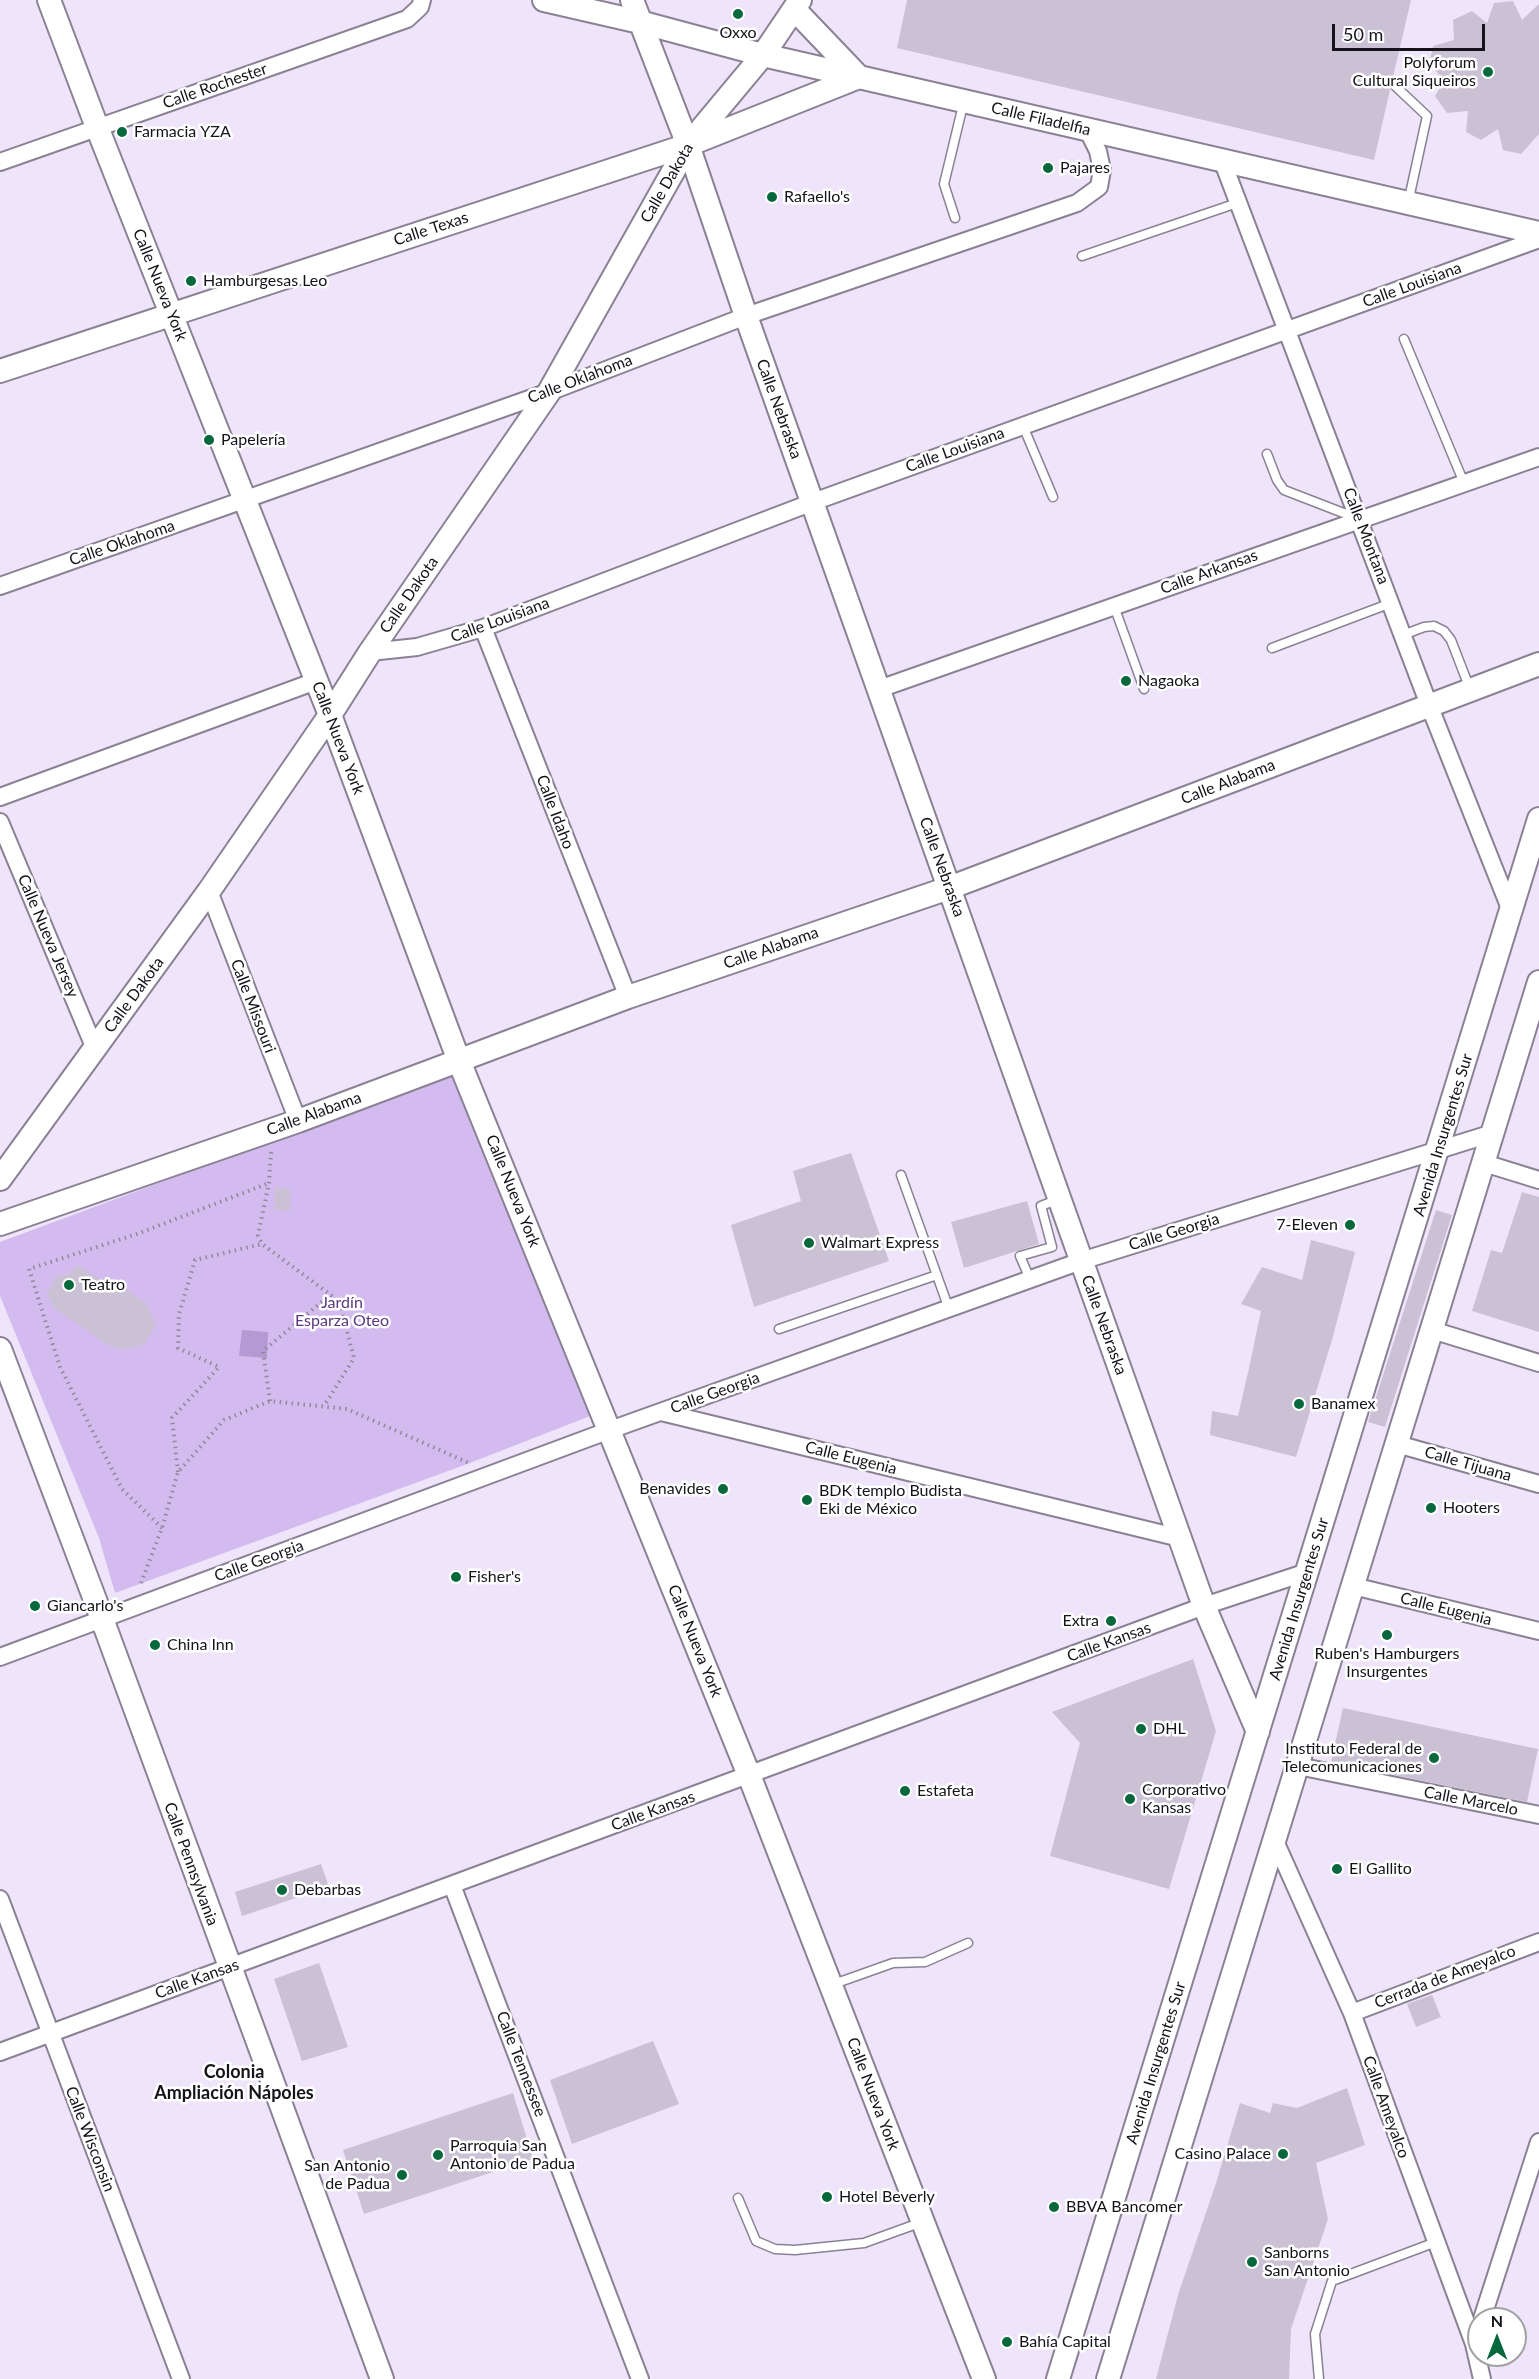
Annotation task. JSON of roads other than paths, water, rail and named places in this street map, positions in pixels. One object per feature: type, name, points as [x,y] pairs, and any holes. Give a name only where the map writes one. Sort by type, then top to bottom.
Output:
[{"type":"street","name":"Calle Nueva York","points":[[49,0],[330,715],[459,1061],[749,1775],[984,2379]]},
{"type":"street","name":"Calle Rochester","points":[[0,162],[407,19],[420,7],[422,0]]},
{"type":"street","name":"Calle Nebraska","points":[[632,0],[688,145],[746,316],[1204,1606],[1258,1732]]},
{"type":"street","name":"Calle Filadelfia","points":[[549,1],[640,22],[763,55],[1539,233]]},
{"type":"street","name":"Calle Dakota","points":[[0,1179],[209,891],[549,392],[688,145],[763,55],[794,3]]},
{"type":"street","points":[[794,3],[859,77]]},
{"type":"street","name":"Calle Texas","points":[[0,371],[688,145],[859,77]]},
{"type":"street","name":"Calle Oklahoma","points":[[0,586],[549,392],[746,316],[1077,203],[1098,187],[1102,170],[1098,151],[1087,129]]},
{"type":"street","name":"Calle Montana","points":[[1222,160],[1511,911]]},
{"type":"street","name":"Calle Louisiana","points":[[370,652],[417,647],[483,628],[813,502],[1539,239]]},
{"type":"street","name":"Calle Arkansas","points":[[879,690],[1539,457]]},
{"type":"street","name":"Calle Idaho","points":[[483,628],[628,997]]},
{"type":"street","name":"Calle Alabama","points":[[0,1224],[298,1121],[628,997],[950,888],[1539,664]]},
{"type":"street","points":[[0,797],[316,681]]},
{"type":"street","name":"Avenida Insurgentes Sur","points":[[1058,2379],[1539,819]]},
{"type":"street","name":"Calle Nueva Jersey","points":[[0,822],[95,1049]]},
{"type":"street","name":"Calle Missouri","points":[[209,891],[298,1121]]},
{"type":"street","points":[[1108,2379],[1538,988]]},
{"type":"street","name":"Calle Georgia","points":[[0,1658],[610,1430],[1082,1261],[1493,1133]]},
{"type":"street","points":[[1484,1163],[1539,1180]]},
{"type":"street","points":[[1432,1330],[1539,1363]]},
{"type":"street","name":"Calle Pennsylvania","points":[[0,1349],[382,2379]]},
{"type":"street","name":"Calle Eugenia","points":[[661,1412],[1180,1538]]},
{"type":"street","name":"Calle Tijuana","points":[[1397,1444],[1539,1484]]},
{"type":"street","name":"Calle Kansas","points":[[0,2052],[1204,1606],[1307,1572]]},
{"type":"street","name":"Calle Eugenia","points":[[1353,1586],[1539,1631]]},
{"type":"street","name":"Calle Marcelo","points":[[1298,1766],[1539,1815]]},
{"type":"street","name":"Calle Ameyalco","points":[[1275,1840],[1352,2013],[1467,2325]]},
{"type":"street","name":"Calle Tennessee","points":[[452,1885],[640,2379]]},
{"type":"street","name":"Calle Wisconsin","points":[[0,1899],[181,2379]]},
{"type":"street","name":"Cerrada de Ameyalco","points":[[1352,2013],[1539,1942]]},
{"type":"street","points":[[1486,2307],[1539,2142]]},
{"type":"lane","points":[[1392,82],[1427,116],[1408,203]]},
{"type":"lane","points":[[955,218],[944,184],[964,101]]},
{"type":"lane","points":[[1082,256],[1239,202]]},
{"type":"lane","points":[[1404,339],[1464,483]]},
{"type":"lane","points":[[1023,426],[1053,497]]},
{"type":"lane","points":[[1267,454],[1276,480],[1284,490],[1359,519]]},
{"type":"lane","points":[[1272,648],[1391,603]]},
{"type":"lane","points":[[1114,606],[1144,689]]},
{"type":"lane","points":[[1403,634],[1434,626],[1444,631],[1451,640],[1471,690]]},
{"type":"lane","points":[[900,1175],[949,1309]]},
{"type":"lane","points":[[1030,1280],[1020,1256],[1052,1246],[1041,1206],[1060,1199]]},
{"type":"lane","points":[[780,1329],[937,1275]]},
{"type":"lane","points":[[830,1985],[893,1963],[925,1962],[968,1943]]},
{"type":"lane","points":[[738,2198],[756,2241],[775,2249],[795,2250],[864,2243],[923,2222]]},
{"type":"lane","points":[[1319,2379],[1315,2334],[1332,2281],[1436,2242]]},
{"type":"place","name":"Oxxo","points":[[738,14]]},
{"type":"place","name":"Polyforum Cultural Siqueiros","points":[[1488,72]]},
{"type":"place","name":"Farmacia YZA","points":[[122,132]]},
{"type":"place","name":"Pajares","points":[[1048,168]]},
{"type":"place","name":"Rafaello's","points":[[772,197]]},
{"type":"place","name":"Hamburgesas Leo","points":[[191,281]]},
{"type":"place","name":"Papelería","points":[[209,440]]},
{"type":"place","name":"Nagaoka","points":[[1126,681]]},
{"type":"place","name":"7-Eleven","points":[[1350,1225]]},
{"type":"place","name":"Walmart Express","points":[[809,1243]]},
{"type":"place","name":"Teatro","points":[[69,1285]]},
{"type":"place","name":"Banamex","points":[[1299,1404]]},
{"type":"place","name":"Benavides","points":[[723,1489]]},
{"type":"place","name":"BDK templo Budista Eki de México","points":[[807,1500]]},
{"type":"place","name":"Hooters","points":[[1431,1508]]},
{"type":"place","name":"Fisher's","points":[[456,1577]]},
{"type":"place","name":"Giancarlo's","points":[[35,1606]]},
{"type":"place","name":"Extra","points":[[1111,1621]]},
{"type":"place","name":"Ruben's Hamburgers Insurgentes","points":[[1387,1635]]},
{"type":"place","name":"China Inn","points":[[155,1645]]},
{"type":"place","name":"DHL","points":[[1141,1729]]},
{"type":"place","name":"Instituto Federal de Telecomunicaciones","points":[[1434,1758]]},
{"type":"place","name":"Estafeta","points":[[905,1791]]},
{"type":"place","name":"Corporativo Kansas","points":[[1130,1799]]},
{"type":"place","name":"El Gallito","points":[[1337,1869]]},
{"type":"place","name":"Debarbas","points":[[282,1890]]},
{"type":"place","name":"Casino Palace","points":[[1283,2154]]},
{"type":"place","name":"Parroquia San Antonio de Padua","points":[[438,2155]]},
{"type":"place","name":"San Antonio de Padua","points":[[402,2175]]},
{"type":"place","name":"Hotel Beverly","points":[[827,2197]]},
{"type":"place","name":"BBVA Bancomer","points":[[1054,2207]]},
{"type":"place","name":"Sanborns San Antonio","points":[[1252,2262]]},
{"type":"place","name":"Bahía Capital","points":[[1007,2342]]},
{"type":"district","name":"Colonia Ampliación Nápoles","points":[[234,2082]]},
{"type":"park label","name":"Jardín Esparza Oteo","points":[[342,1312]]}]
